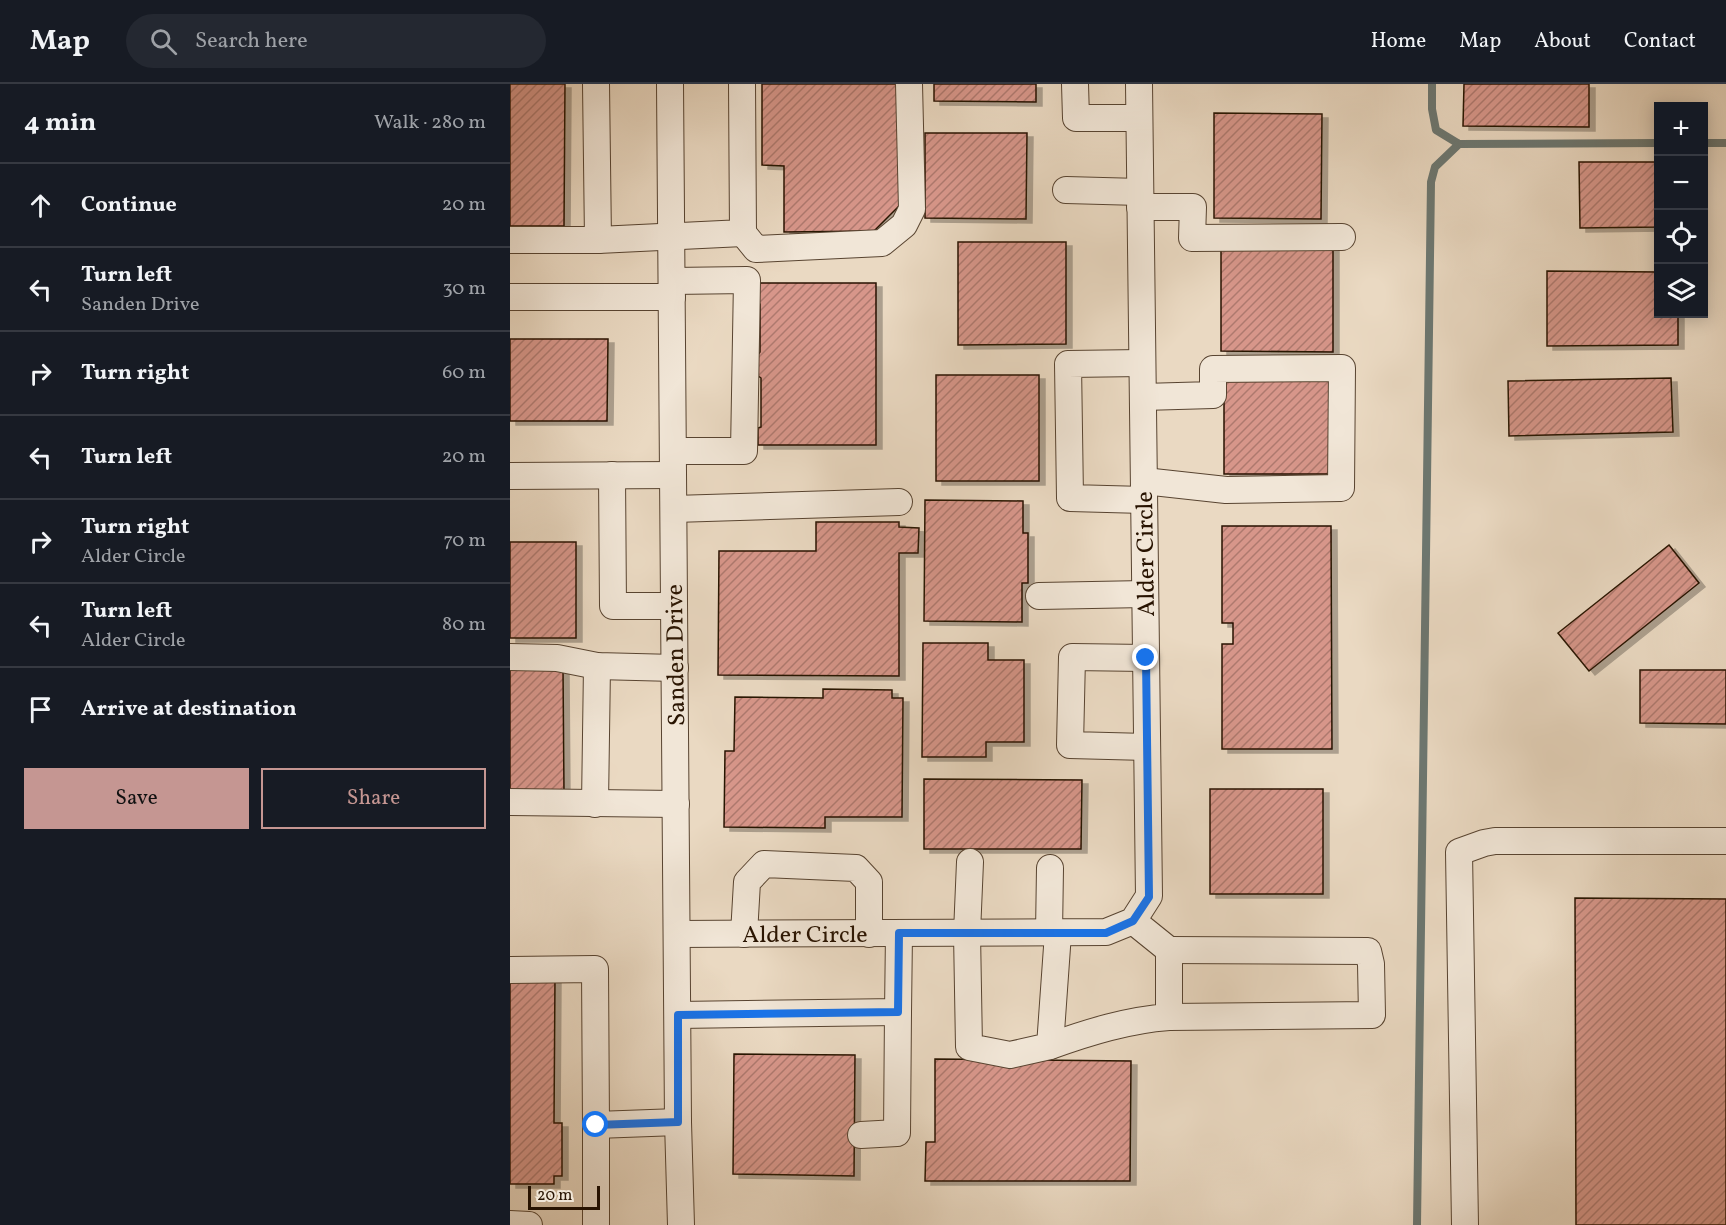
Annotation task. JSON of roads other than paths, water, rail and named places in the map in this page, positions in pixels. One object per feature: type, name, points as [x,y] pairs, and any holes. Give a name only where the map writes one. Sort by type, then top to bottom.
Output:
[{"type":"street","points":[[596,84],[598,240]]},
{"type":"street","name":"Sanden Drive","points":[[670,84],[678,1122],[681,1225]]},
{"type":"street","points":[[742,84],[743,233],[756,249],[882,243],[904,225],[912,208],[909,84]]},
{"type":"street","points":[[1075,84],[1076,118],[1139,118]]},
{"type":"street","name":"Alder Circle","points":[[677,934],[1106,933],[1133,921],[1149,897],[1139,84]]},
{"type":"street","points":[[1066,190],[1193,207],[1192,238],[1342,237]]},
{"type":"street","points":[[510,240],[598,240],[743,233]]},
{"type":"street","points":[[510,297],[672,289],[747,280],[744,451],[612,476],[510,476]]},
{"type":"street","points":[[1142,363],[1068,364],[1070,498],[1144,490],[1341,488],[1342,368],[1213,369],[1213,395],[1143,397]]},
{"type":"street","points":[[612,476],[613,606],[674,606]]},
{"type":"street","points":[[674,509],[899,502]]},
{"type":"street","points":[[1039,596],[1145,594]]},
{"type":"street","points":[[510,657],[557,658],[597,666],[675,668]]},
{"type":"street","points":[[1146,658],[1072,657],[1070,746],[1147,747]]},
{"type":"street","points":[[595,804],[597,666]]},
{"type":"street","points":[[510,802],[676,804]]},
{"type":"street","points":[[1465,1225],[1460,852],[1495,841],[1726,841]]},
{"type":"street","points":[[970,862],[969,1047],[1010,1055],[1050,1046],[1090,1032],[1169,1017],[1372,1015],[1371,964],[1368,951],[1169,950],[1133,921]]},
{"type":"street","points":[[744,934],[747,882],[764,864],[856,868],[869,882],[869,934]]},
{"type":"street","points":[[1050,868],[1053,933],[1050,1046]]},
{"type":"street","points":[[861,1134],[897,1132],[899,933]]},
{"type":"street","points":[[1169,950],[1169,1017]]},
{"type":"street","points":[[510,970],[595,969],[596,1225]]},
{"type":"street","points":[[678,1015],[898,1012]]},
{"type":"street","points":[[596,1125],[678,1122]]},
{"type":"street","points":[[510,1224],[529,1225]]},
{"type":"waterway","points":[[1432,84],[1432,109],[1436,130],[1459,144],[1654,143]]},
{"type":"waterway","points":[[1708,143],[1726,143]]},
{"type":"waterway","points":[[1417,1225],[1431,182],[1435,167],[1459,144]]}]
